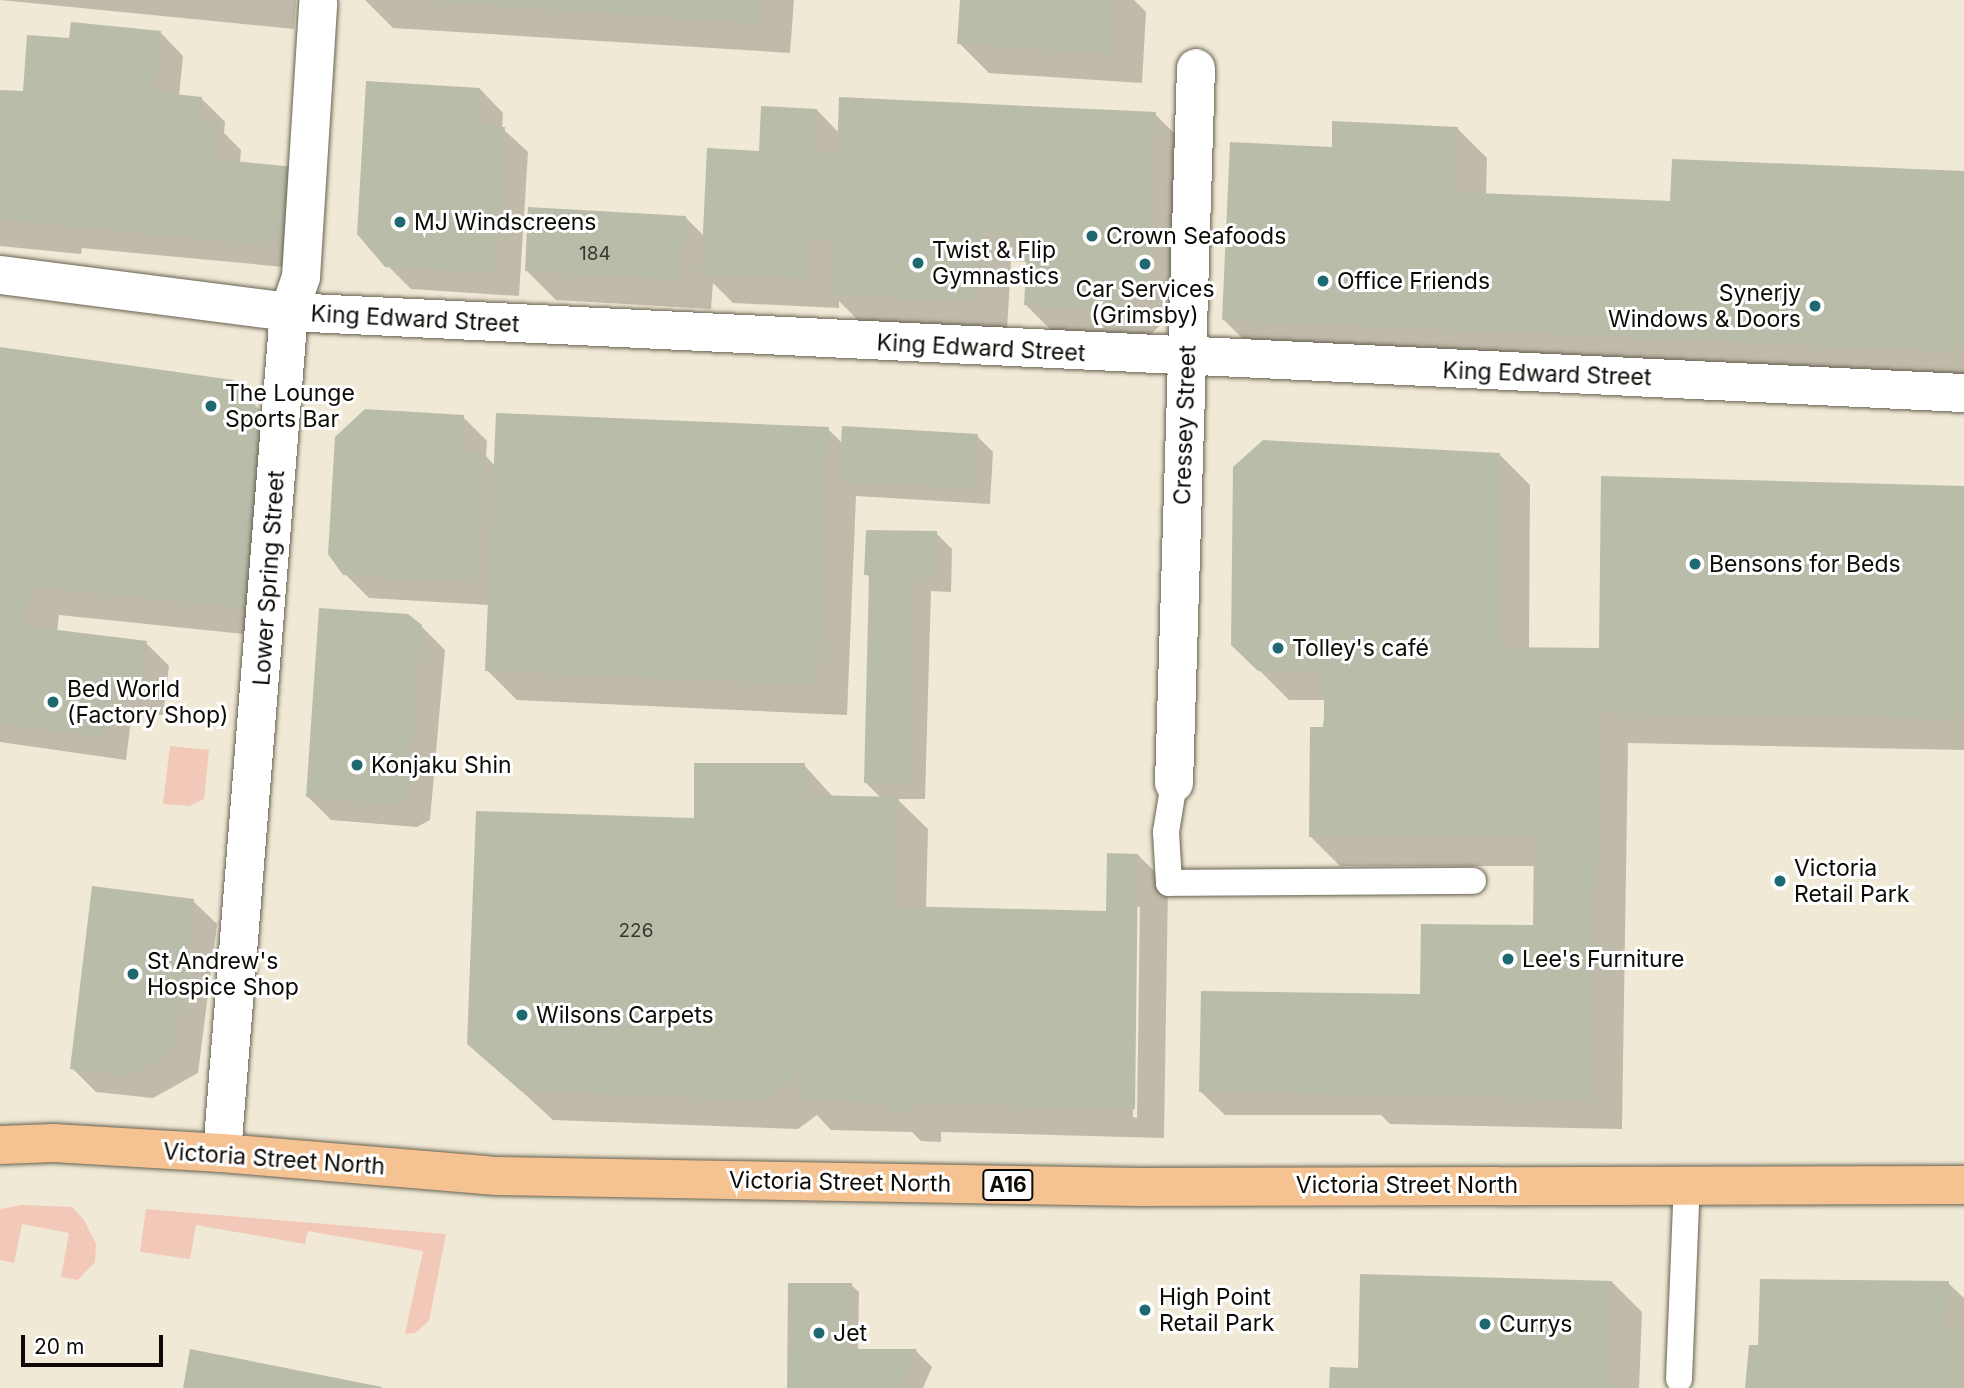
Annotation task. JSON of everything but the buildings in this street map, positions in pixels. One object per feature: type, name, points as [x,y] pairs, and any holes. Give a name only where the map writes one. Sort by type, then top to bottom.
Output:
[{"type":"highway","name":"Victoria Street North","points":[[0,1159],[54,1143]]},
{"type":"highway","name":"Victoria Street North","points":[[0,1145],[54,1143],[222,1153],[510,1177],[1139,1187],[1964,1185]]},
{"type":"street","name":"Lower Spring Street","points":[[222,1153],[289,312],[301,277],[318,2]]},
{"type":"street","name":"Cressey Street","points":[[1174,783],[1196,68]]},
{"type":"street","name":"King Edward Street","points":[[0,275],[289,312],[1187,359],[1964,393]]},
{"type":"lane","points":[[1174,783],[1166,832],[1169,883],[1472,881]]},
{"type":"lane","points":[[1679,1379],[1687,1184]]},
{"type":"shaded area","points":[[170,746],[209,750],[204,799],[189,806],[163,804]]},
{"type":"shaded area","points":[[22,1205],[72,1207],[84,1220],[96,1244],[95,1262],[78,1280],[61,1277],[69,1233],[22,1224],[14,1263],[0,1260],[0,1209]]},
{"type":"shaded area","points":[[146,1209],[446,1234],[429,1321],[415,1333],[405,1334],[423,1251],[308,1231],[305,1244],[196,1225],[190,1259],[140,1252]]},
{"type":"place","name":"MJ Windscreens","points":[[400,222]]},
{"type":"place","name":"Crown Seafoods","points":[[1092,236]]},
{"type":"place","name":"Twist & Flip Gymnastics","points":[[918,263]]},
{"type":"place","name":"Car Services (Grimsby)","points":[[1145,264]]},
{"type":"place","name":"Office Friends","points":[[1323,281]]},
{"type":"place","name":"Synerjy Windows & Doors","points":[[1815,306]]},
{"type":"place","name":"The Lounge Sports Bar","points":[[211,406]]},
{"type":"place","name":"Bensons for Beds","points":[[1695,564]]},
{"type":"place","name":"Tolley's café","points":[[1278,648]]},
{"type":"place","name":"Bed World (Factory Shop)","points":[[53,702]]},
{"type":"place","name":"Konjaku Shin","points":[[357,765]]},
{"type":"place","name":"Victoria Retail Park","points":[[1780,881]]},
{"type":"place","name":"Lee's Furniture","points":[[1508,959]]},
{"type":"place","name":"St Andrew's Hospice Shop","points":[[133,974]]},
{"type":"place","name":"Wilsons Carpets","points":[[522,1015]]},
{"type":"place","name":"High Point Retail Park","points":[[1145,1310]]},
{"type":"place","name":"Currys","points":[[1485,1324]]},
{"type":"place","name":"Jet","points":[[819,1333]]}]
